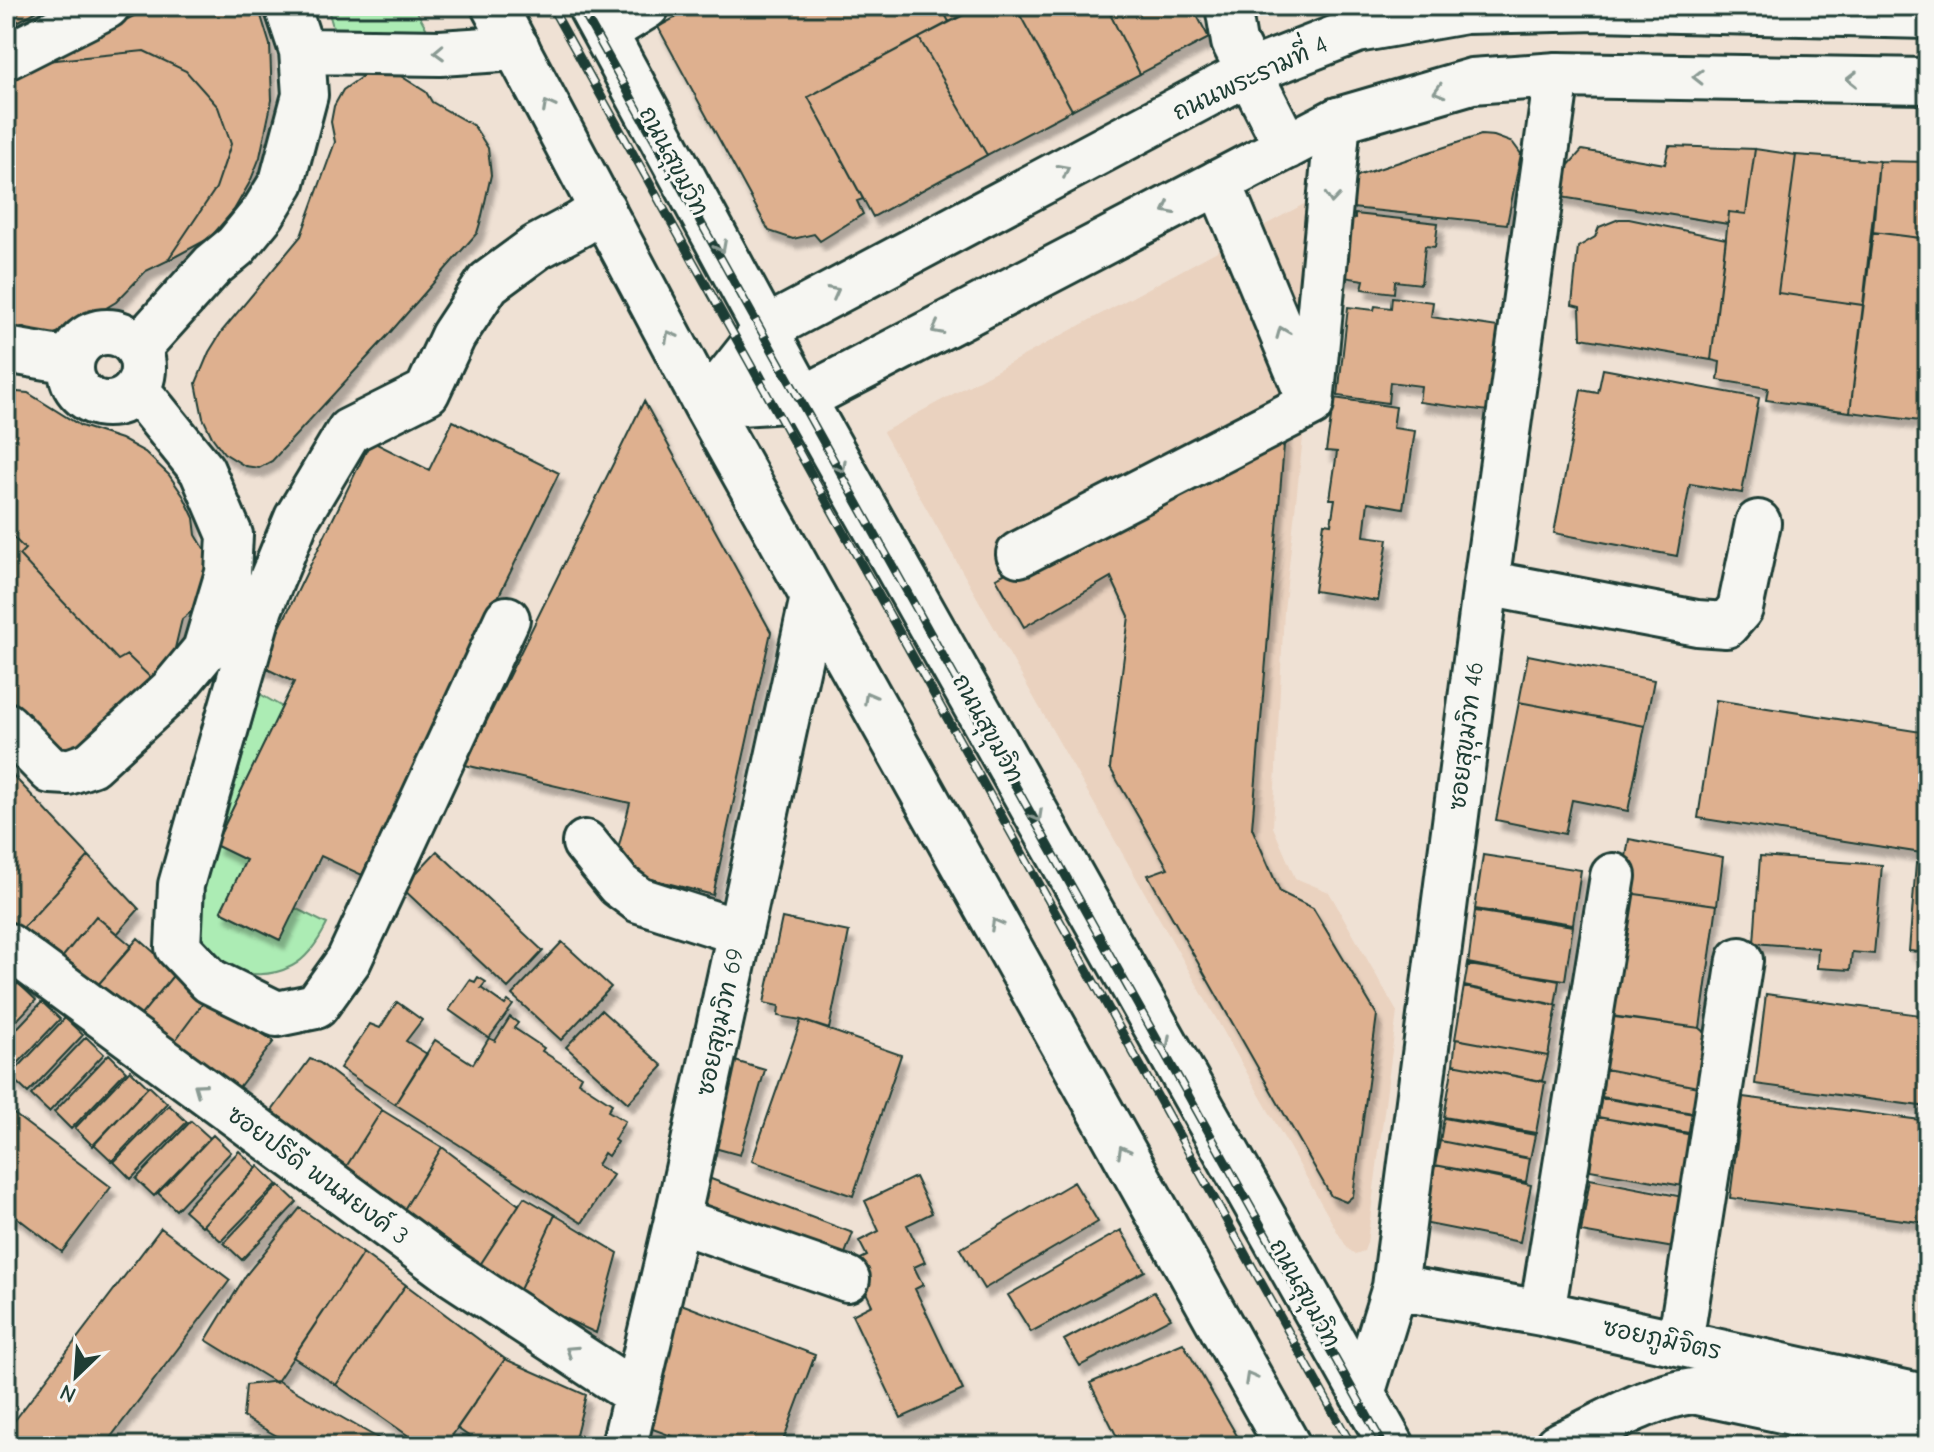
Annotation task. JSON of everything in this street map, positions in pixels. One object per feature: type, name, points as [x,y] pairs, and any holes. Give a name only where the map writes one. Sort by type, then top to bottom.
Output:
[{"type":"main road","points":[[6,57],[107,6]]},
{"type":"main road","points":[[138,348],[213,265],[236,246],[263,213],[282,182],[305,95],[302,51],[287,6]]},
{"type":"main road","points":[[494,6],[706,405],[1288,1446]]},
{"type":"main road","points":[[598,19],[647,6]]},
{"type":"main road","points":[[1228,6],[1234,42],[1287,147]]},
{"type":"main road","name":"ถนนพระรามที่ 4","points":[[766,329],[1249,72],[1357,30],[1465,11],[1598,7],[1851,10],[1928,16]]},
{"type":"main road","name":"ถนนสุขุมวิท","points":[[598,19],[803,399],[1392,1446]]},
{"type":"main road","points":[[302,51],[440,53],[517,48]]},
{"type":"main road","points":[[706,405],[803,399],[1338,120],[1472,81],[1557,75],[1928,81]]},
{"type":"main road","name":"ซอยสุขุมวิท 46","points":[[1362,1394],[1395,1287],[1486,583],[1557,75]]},
{"type":"main road","points":[[1311,404],[1338,120]]},
{"type":"main road","points":[[1219,182],[1311,404]]},
{"type":"main road","points":[[507,619],[349,960],[316,1006],[277,1014],[210,981],[178,947],[181,885],[260,608],[297,518],[349,431],[427,392],[453,336],[488,283],[537,247],[603,209]]},
{"type":"main road","points":[[706,405],[766,329]]},
{"type":"main road","points":[[102,332],[117,333],[129,338],[138,348],[144,373],[140,385],[130,397],[103,405],[89,400],[78,390],[72,377],[71,361],[77,347],[87,337],[102,332]]},
{"type":"main road","points":[[6,350],[71,361]]},
{"type":"main road","points":[[6,725],[51,771],[68,772],[91,764],[171,691],[205,650],[228,573],[230,535],[202,470],[147,402],[130,397]]},
{"type":"main road","points":[[1019,554],[1311,404]]},
{"type":"main road","points":[[1486,583],[1697,623],[1726,625],[1740,609],[1758,523]]},
{"type":"main road","name":"ซอยสุขุมวิท 69","points":[[624,1446],[677,1220],[813,597]]},
{"type":"main road","points":[[585,843],[619,885],[639,900],[739,932]]},
{"type":"main road","points":[[1542,1313],[1613,876]]},
{"type":"main road","name":"ซอยปรีดี พนมยงค์ 3","points":[[6,945],[453,1274],[636,1394]]},
{"type":"main road","points":[[1680,1343],[1740,960]]},
{"type":"main road","points":[[677,1220],[847,1279]]},
{"type":"main road","name":"ซอยภูมิจิตร","points":[[1395,1287],[1542,1313],[1928,1398]]},
{"type":"main road","points":[[1567,1444],[1640,1405],[1668,1395],[1693,1391],[1928,1441]]},
{"type":"shaded area","points":[[1330,190],[1284,611],[1273,827],[1295,878],[1329,892],[1397,1012],[1367,1243],[1364,1251],[1355,1254],[1338,1233],[883,432]]},
{"type":"green space","points":[[327,6],[414,6],[430,35],[336,37]]},
{"type":"green space","points":[[260,694],[282,707],[222,831]]},
{"type":"green space","points":[[215,845],[246,860],[221,911],[279,940],[295,908],[327,924],[298,963],[281,971],[247,973],[225,965],[201,941],[196,912],[203,878]]},
{"type":"building","points":[[6,6],[40,6],[41,9],[6,28]]},
{"type":"building","points":[[153,6],[258,6],[270,45],[272,100],[260,157],[250,182],[234,210],[210,238],[167,261],[216,188],[231,144],[218,107],[186,71],[144,51],[46,61]]},
{"type":"building","points":[[696,6],[941,6],[949,22],[808,97],[863,199],[857,201],[863,214],[820,241],[814,234],[793,239],[769,231],[658,27]]},
{"type":"building","points":[[941,6],[981,6],[949,22]]},
{"type":"building","points":[[981,6],[1015,6],[1072,110],[987,155],[919,38]]},
{"type":"building","points":[[1015,6],[1106,6],[1140,74],[1072,110]]},
{"type":"building","points":[[1106,6],[1192,6],[1209,38],[1140,74]]},
{"type":"building","points":[[919,38],[987,155],[873,217],[808,97]]},
{"type":"building","points":[[144,51],[186,71],[218,107],[231,144],[216,188],[167,261],[146,271],[116,302],[76,326],[54,334],[38,335],[23,327],[6,328],[6,73],[46,61]]},
{"type":"building","points":[[370,71],[396,73],[426,92],[432,102],[474,126],[488,148],[491,175],[477,233],[272,461],[259,468],[245,466],[224,453],[212,437],[203,418],[196,383],[222,331],[301,236],[335,142],[331,122],[334,106],[343,90]]},
{"type":"building","points":[[1481,135],[1513,143],[1521,154],[1507,224],[1352,208],[1345,204],[1349,182],[1360,175]]},
{"type":"building","points":[[1669,146],[1755,149],[1746,214],[1729,212],[1728,224],[1555,196],[1566,168],[1582,150],[1665,164]]},
{"type":"building","points":[[1755,149],[1796,155],[1778,293],[1863,305],[1850,412],[1766,400],[1768,388],[1718,380],[1720,362],[1711,360],[1729,212],[1746,214]]},
{"type":"building","points":[[1796,155],[1879,161],[1863,305],[1778,293]]},
{"type":"building","points":[[1879,161],[1928,162],[1928,239],[1873,232]]},
{"type":"building","points":[[1355,214],[1438,223],[1435,247],[1425,246],[1421,284],[1395,281],[1394,293],[1362,289],[1364,280],[1337,276],[1344,218],[1355,219]]},
{"type":"building","points":[[1619,219],[1726,239],[1711,360],[1581,338],[1580,307],[1572,305],[1578,247],[1595,237],[1599,227]]},
{"type":"building","points":[[1873,232],[1928,239],[1928,422],[1850,412]]},
{"type":"building","points":[[1392,297],[1433,302],[1431,317],[1498,327],[1488,411],[1419,402],[1421,386],[1390,382],[1388,403],[1338,396],[1348,307],[1391,308]]},
{"type":"building","points":[[1603,369],[1759,398],[1742,493],[1690,484],[1677,556],[1554,533],[1581,390],[1598,393]]},
{"type":"building","points":[[6,391],[28,393],[81,426],[121,439],[145,452],[169,475],[184,497],[194,518],[196,535],[211,560],[201,604],[182,619],[172,661],[152,679],[127,655],[118,660],[19,555],[25,549],[6,530]]},
{"type":"building","points":[[1334,398],[1396,407],[1393,428],[1415,431],[1403,508],[1368,502],[1364,536],[1388,539],[1378,601],[1314,591],[1324,523],[1331,524],[1335,499],[1330,499],[1337,452],[1326,451]]},
{"type":"building","points":[[644,401],[771,632],[713,895],[613,869],[630,803],[465,765]]},
{"type":"building","points":[[453,421],[559,473],[362,875],[321,856],[280,940],[221,911],[246,860],[215,845],[294,682],[261,666],[371,441],[429,470]]},
{"type":"building","points":[[1285,433],[1252,828],[1280,892],[1313,908],[1377,1015],[1353,1196],[1346,1202],[1331,1196],[1148,875],[1168,868],[1110,768],[1129,616],[1111,577],[1024,627],[996,578]]},
{"type":"building","points":[[6,530],[25,549],[19,555],[118,660],[127,655],[152,679],[76,748],[52,746],[6,706]]},
{"type":"building","points":[[1528,655],[1654,680],[1645,726],[1519,702]]},
{"type":"building","points":[[1716,700],[1928,733],[1928,854],[1698,818]]},
{"type":"building","points":[[1519,702],[1645,726],[1628,811],[1572,800],[1565,834],[1496,820]]},
{"type":"building","points":[[6,768],[89,856],[22,929],[15,930],[6,925]]},
{"type":"building","points":[[1629,839],[1723,857],[1717,905],[1620,892]]},
{"type":"building","points":[[437,851],[543,951],[508,988],[402,888]]},
{"type":"building","points":[[1483,855],[1581,870],[1573,924],[1475,909]]},
{"type":"building","points":[[89,856],[139,909],[117,934],[96,916],[61,959],[22,929]]},
{"type":"building","points":[[1760,856],[1882,865],[1874,954],[1852,952],[1850,970],[1817,968],[1818,948],[1754,943]]},
{"type":"building","points":[[1916,863],[1928,864],[1928,953],[1909,951]]},
{"type":"building","points":[[1620,892],[1717,905],[1700,1028],[1604,1015]]},
{"type":"building","points":[[1475,911],[1573,926],[1565,980],[1468,965]]},
{"type":"building","points":[[96,916],[132,946],[96,987],[61,959]]},
{"type":"building","points":[[782,918],[849,932],[829,1029],[778,1016],[779,1006],[764,1003]]},
{"type":"building","points":[[138,938],[176,972],[137,1020],[96,987]]},
{"type":"building","points":[[562,942],[611,987],[561,1040],[512,995]]},
{"type":"building","points":[[1468,963],[1559,981],[1555,1005],[1464,987]]},
{"type":"building","points":[[176,972],[206,999],[171,1046],[137,1020]]},
{"type":"building","points":[[478,977],[486,982],[481,988],[505,1005],[508,1001],[513,1005],[489,1038],[449,1010],[470,980],[475,982]]},
{"type":"building","points":[[18,983],[36,1000],[6,1032],[6,996]]},
{"type":"building","points":[[1464,986],[1557,1005],[1548,1056],[1455,1039]]},
{"type":"building","points":[[1766,994],[1928,1016],[1928,1107],[1755,1084]]},
{"type":"building","points":[[206,999],[274,1041],[233,1095],[171,1046]]},
{"type":"building","points":[[42,1002],[60,1019],[6,1076],[6,1040]]},
{"type":"building","points":[[397,1002],[422,1020],[406,1041],[427,1054],[395,1104],[340,1068],[370,1024],[380,1028]]},
{"type":"building","points":[[601,1010],[663,1066],[628,1103],[566,1047]]},
{"type":"building","points":[[510,1017],[518,1023],[514,1028],[581,1076],[578,1082],[612,1104],[608,1111],[625,1121],[614,1140],[617,1142],[608,1156],[604,1153],[597,1165],[613,1175],[582,1223],[395,1104],[435,1040],[473,1064],[489,1038],[495,1041]]},
{"type":"building","points":[[1614,1017],[1700,1028],[1707,1034],[1698,1087],[1605,1069]]},
{"type":"building","points":[[65,1018],[83,1035],[28,1093],[10,1076]]},
{"type":"building","points":[[801,1020],[901,1055],[853,1196],[752,1161]]},
{"type":"building","points":[[86,1037],[104,1054],[49,1112],[31,1095]]},
{"type":"building","points":[[1456,1039],[1548,1056],[1542,1081],[1453,1064]]},
{"type":"building","points":[[109,1054],[126,1071],[71,1129],[54,1112]]},
{"type":"building","points":[[725,1058],[765,1070],[740,1155],[700,1144]]},
{"type":"building","points":[[310,1059],[320,1063],[382,1110],[339,1178],[266,1119]]},
{"type":"building","points":[[1453,1064],[1545,1082],[1536,1133],[1444,1117]]},
{"type":"building","points":[[1605,1069],[1698,1087],[1694,1114],[1602,1098]]},
{"type":"building","points":[[130,1070],[148,1087],[93,1146],[75,1128]]},
{"type":"building","points":[[149,1086],[167,1103],[112,1161],[94,1144]]},
{"type":"building","points":[[1602,1097],[1693,1113],[1689,1133],[1598,1117]]},
{"type":"building","points":[[1743,1097],[1928,1121],[1928,1223],[1730,1198]]},
{"type":"building","points":[[169,1105],[187,1122],[131,1179],[114,1162]]},
{"type":"building","points":[[6,1108],[111,1187],[62,1252],[6,1209]]},
{"type":"building","points":[[382,1110],[442,1147],[397,1221],[339,1178]]},
{"type":"building","points":[[1598,1117],[1692,1135],[1683,1186],[1590,1170]]},
{"type":"building","points":[[1444,1118],[1535,1135],[1530,1159],[1440,1141]]},
{"type":"building","points":[[191,1121],[210,1138],[154,1196],[136,1179]]},
{"type":"building","points":[[213,1135],[231,1152],[176,1210],[158,1193]]},
{"type":"building","points":[[1440,1141],[1530,1158],[1526,1182],[1435,1165]]},
{"type":"building","points":[[442,1147],[519,1205],[474,1274],[397,1221]]},
{"type":"building","points":[[239,1151],[257,1168],[202,1226],[184,1210]]},
{"type":"building","points":[[1435,1165],[1531,1185],[1520,1242],[1423,1223]]},
{"type":"building","points":[[258,1166],[277,1184],[221,1241],[203,1225]]},
{"type":"building","points":[[698,1174],[853,1233],[839,1269],[684,1210]]},
{"type":"building","points":[[915,1177],[932,1213],[907,1225],[925,1262],[914,1267],[923,1285],[915,1289],[963,1390],[901,1418],[852,1315],[872,1305],[852,1263],[867,1256],[859,1241],[879,1231],[865,1201]]},
{"type":"building","points":[[1590,1179],[1683,1197],[1674,1248],[1581,1232]]},
{"type":"building","points":[[1074,1182],[1098,1222],[984,1289],[960,1249]]},
{"type":"building","points":[[279,1185],[297,1202],[242,1260],[224,1243]]},
{"type":"building","points":[[524,1197],[555,1215],[517,1296],[474,1274]]},
{"type":"building","points":[[300,1208],[363,1253],[276,1383],[206,1340],[246,1275]]},
{"type":"building","points":[[555,1215],[618,1253],[596,1333],[517,1296]]},
{"type":"building","points":[[161,1228],[230,1280],[104,1446],[6,1446],[6,1432]]},
{"type":"building","points":[[1121,1230],[1145,1271],[1031,1332],[1008,1295]]},
{"type":"building","points":[[363,1253],[406,1285],[336,1385],[293,1357]]},
{"type":"building","points":[[406,1285],[505,1359],[445,1446],[423,1446],[336,1385]]},
{"type":"building","points":[[1154,1292],[1171,1318],[1080,1366],[1064,1340]]},
{"type":"building","points":[[676,1302],[815,1355],[781,1446],[698,1446],[634,1422]]},
{"type":"building","points":[[1183,1343],[1243,1446],[1124,1446],[1115,1433],[1090,1383]]},
{"type":"building","points":[[505,1359],[586,1395],[573,1446],[480,1446],[457,1428]]},
{"type":"building","points":[[278,1381],[383,1441],[380,1446],[295,1446],[243,1417],[246,1385]]},
{"type":"railway","points":[[551,6],[1352,1446]]},
{"type":"railway","points":[[580,6],[1384,1446]]}]
